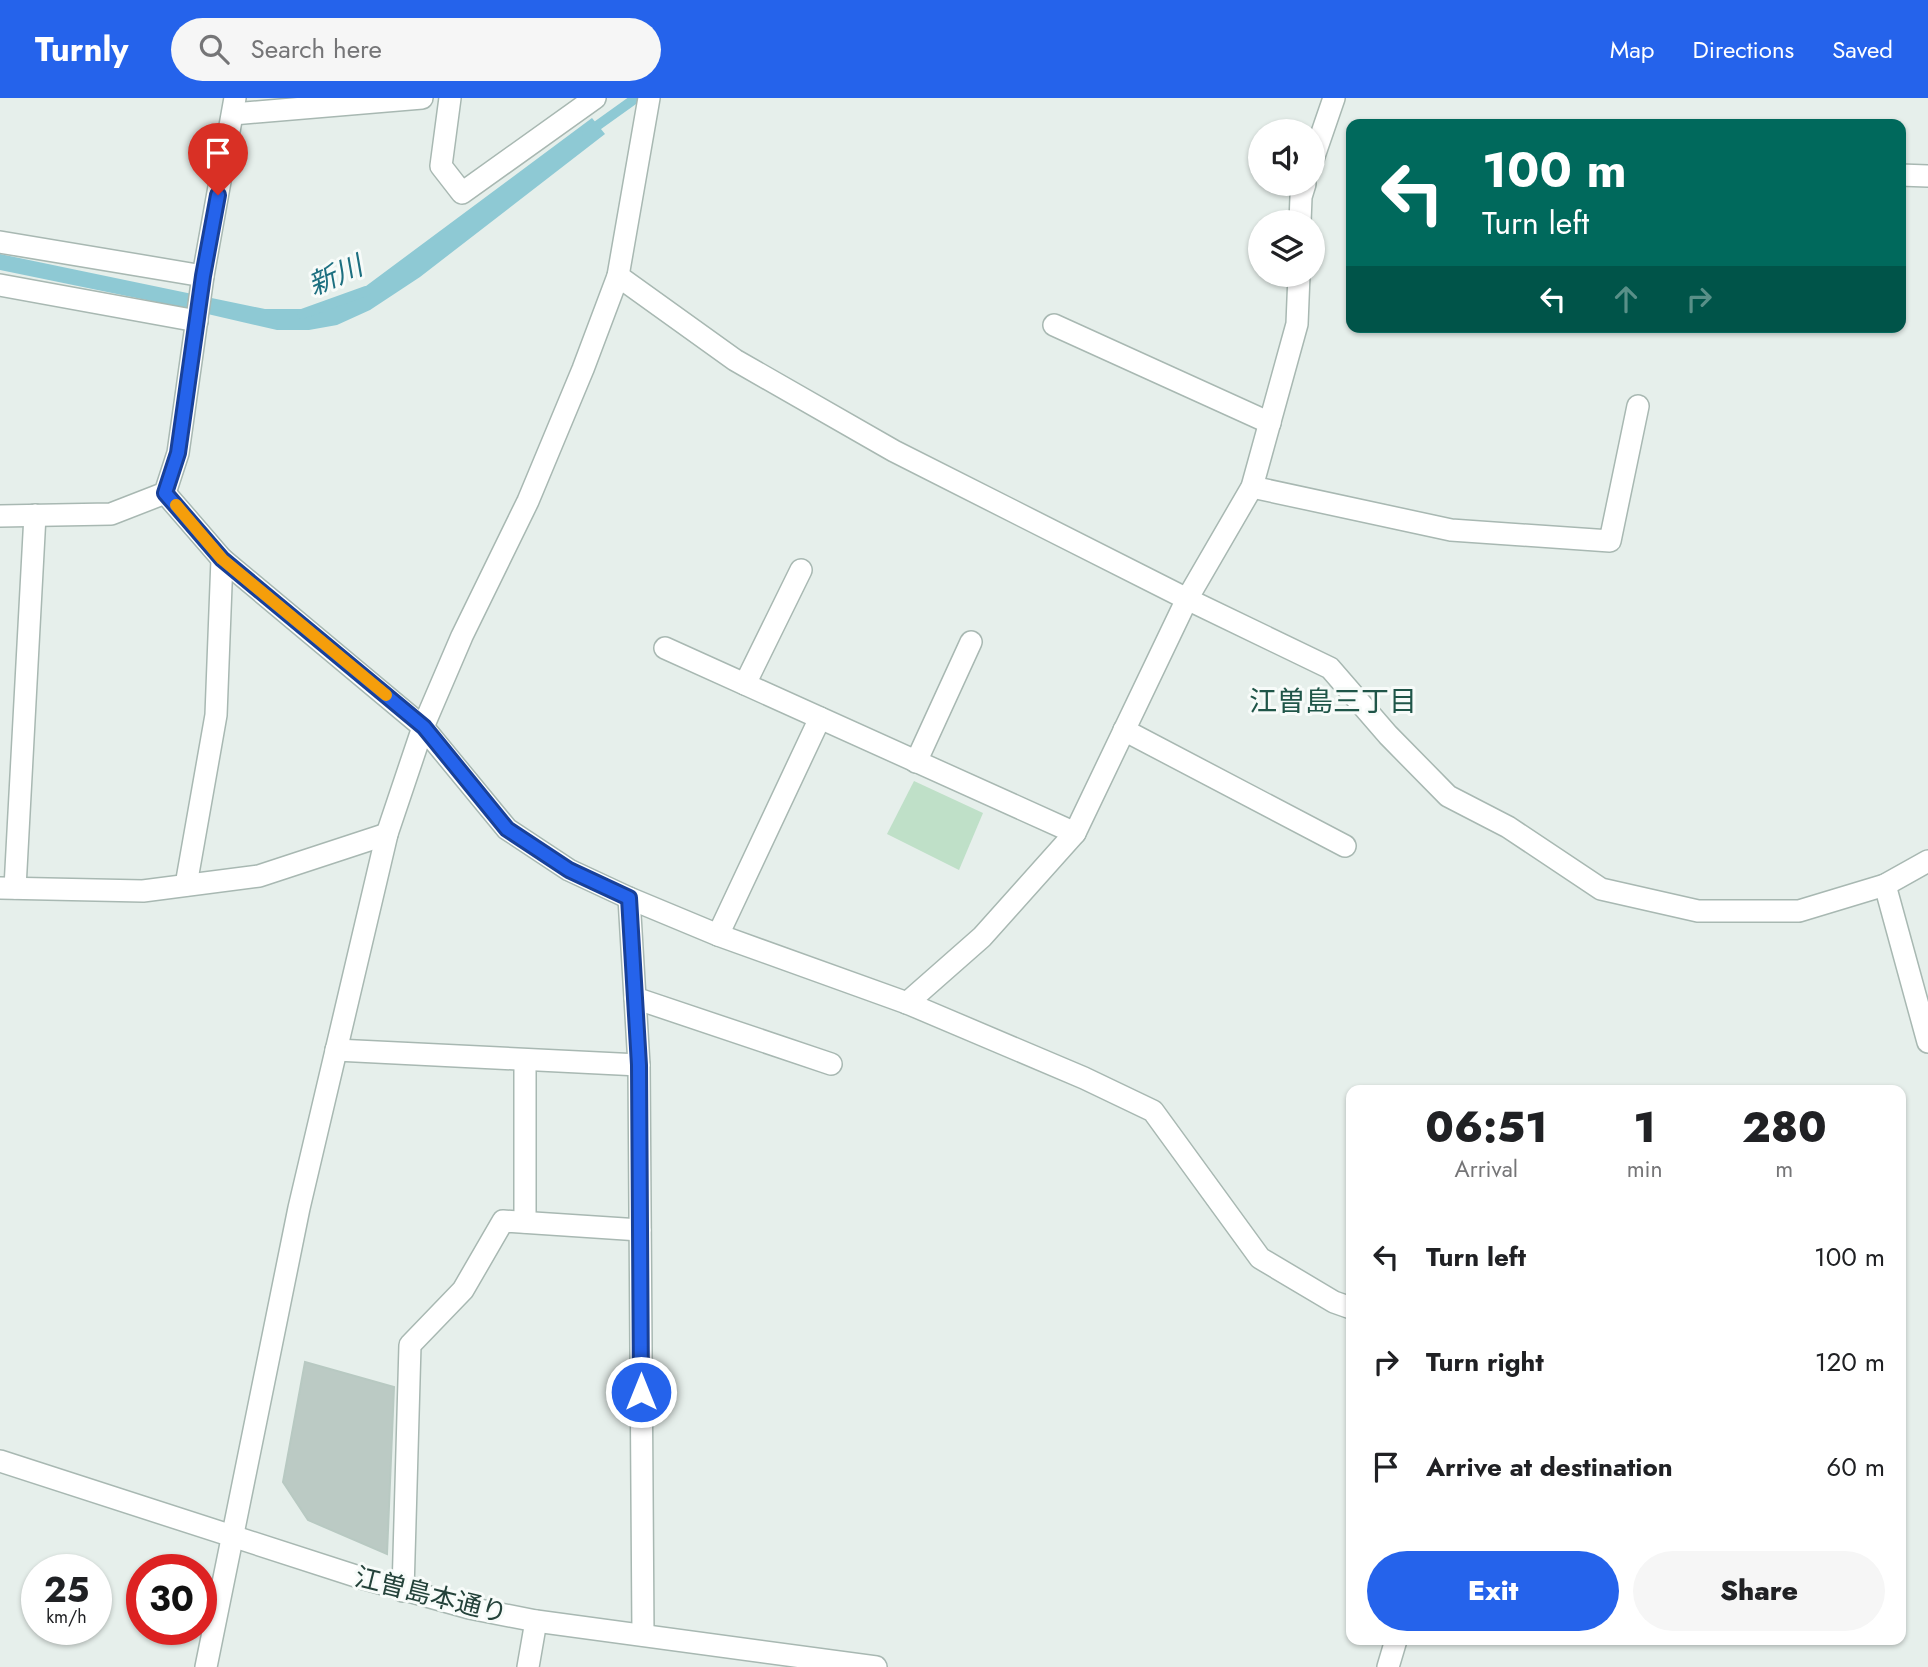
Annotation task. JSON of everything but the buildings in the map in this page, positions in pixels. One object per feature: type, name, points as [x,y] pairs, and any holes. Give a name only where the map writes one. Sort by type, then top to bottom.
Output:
[{"type":"street","points":[[165,493],[178,453],[203,276],[234,106],[422,98]]},
{"type":"street","points":[[450,98],[442,166],[462,193],[594,98]]},
{"type":"street","points":[[206,1667],[299,1208],[387,834],[424,727],[463,636],[528,501],[618,276],[649,98]]},
{"type":"street","points":[[1325,124],[1334,98]]},
{"type":"street","points":[[1906,176],[1928,176]]},
{"type":"street","points":[[0,242],[203,276]]},
{"type":"street","points":[[618,276],[735,360],[894,451],[1330,668],[1388,735],[1448,796],[1508,827],[1601,889],[1698,911],[1799,911],[1885,885],[1928,861]]},
{"type":"street","points":[[0,285],[197,321]]},
{"type":"street","points":[[908,1003],[982,937],[1075,833],[1187,599],[1252,487],[1297,324],[1298,287]]},
{"type":"street","points":[[1054,325],[1270,423]]},
{"type":"street","points":[[1252,487],[1451,530],[1610,541],[1638,406]]},
{"type":"street","points":[[0,516],[111,514],[165,493]]},
{"type":"street","points":[[165,493],[222,559],[424,727],[507,829],[569,870],[629,898],[718,935],[908,1003],[1084,1078],[1153,1111],[1260,1258],[1334,1302],[1346,1306]]},
{"type":"street","points":[[34,515],[7,888],[143,891],[259,876],[387,834]]},
{"type":"street","points":[[186,885],[216,715],[222,559]]},
{"type":"street","points":[[745,684],[801,570]]},
{"type":"street","points":[[916,762],[971,642]]},
{"type":"street","points":[[665,648],[1075,833]]},
{"type":"street","points":[[718,935],[820,718]]},
{"type":"street","points":[[1124,730],[1345,846]]},
{"type":"street","points":[[1885,885],[1928,1042]]},
{"type":"street","points":[[629,898],[639,1065],[643,1635]]},
{"type":"street","points":[[635,998],[831,1065]]},
{"type":"street","points":[[336,1050],[639,1065]]},
{"type":"street","points":[[525,1222],[526,1060]]},
{"type":"street","points":[[403,1591],[410,1345],[463,1290],[503,1221],[640,1230]]},
{"type":"street","name":"江曽島本通り","points":[[0,1461],[403,1591],[469,1608],[536,1621],[877,1667]]},
{"type":"street","points":[[528,1667],[536,1621]]},
{"type":"street","points":[[1388,1667],[1395,1645]]},
{"type":"green space","points":[[914,781],[983,813],[959,870],[887,834]]},
{"type":"water","points":[[592,118],[605,134],[420,277],[370,310],[337,325],[309,330],[277,330],[0,270],[0,254],[265,309],[327,309],[342,303],[366,286]]},
{"type":"waterway","name":"新川","points":[[587,133],[636,98]]},
{"type":"waterway","name":"新川","points":[[302,314],[366,291]]},
{"type":"slow traffic","points":[[176,505],[222,559],[386,695]]},
{"type":"district","name":"江曽島三丁目","points":[[1333,701]]},
{"type":"route","points":[[218,195],[203,276],[178,453],[165,493],[222,559],[424,727],[507,829],[569,870],[629,898],[639,1065],[641,1392]]}]
